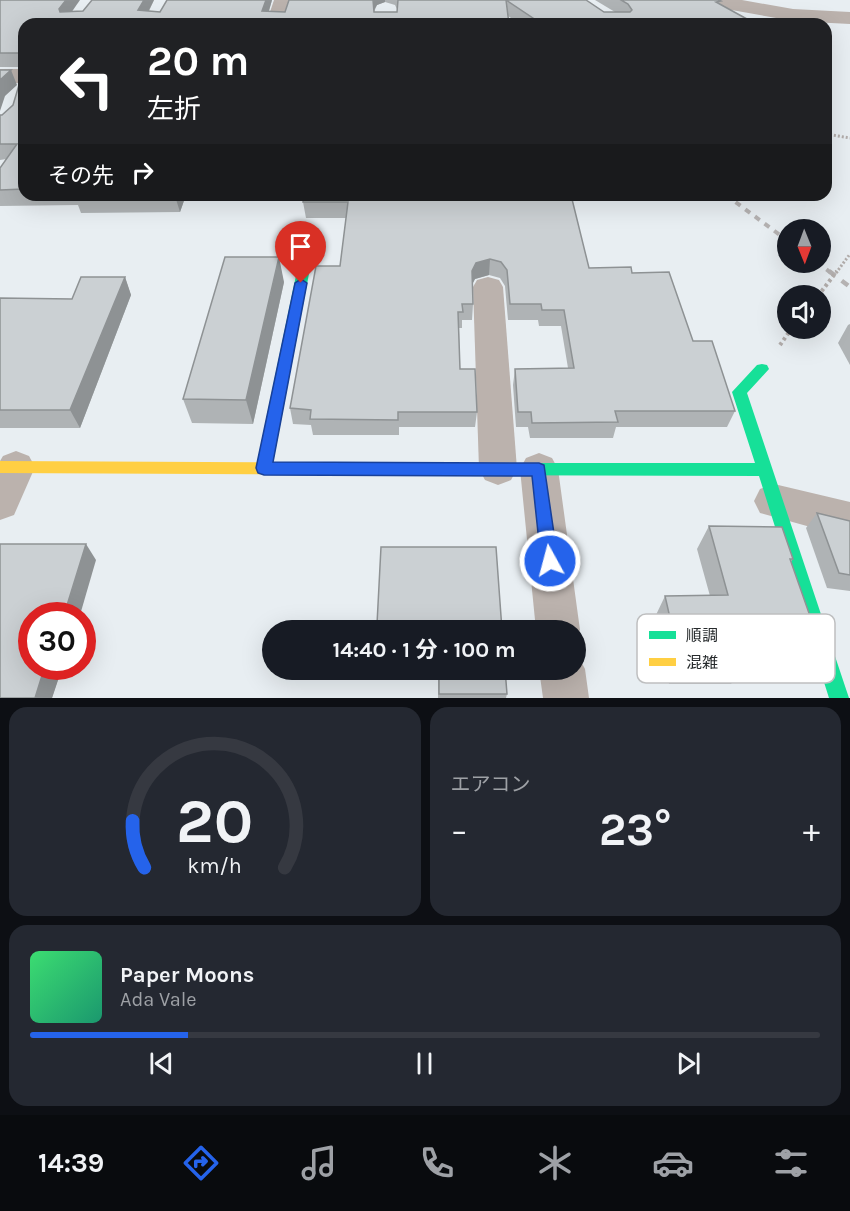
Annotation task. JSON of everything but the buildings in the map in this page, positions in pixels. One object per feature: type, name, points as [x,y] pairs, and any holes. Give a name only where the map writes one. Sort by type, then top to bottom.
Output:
[{"type":"street","points":[[278,18],[284,0]]},
{"type":"street","points":[[709,0],[793,15],[850,18]]},
{"type":"street","points":[[845,0],[850,4]]},
{"type":"street","points":[[0,76],[18,76]]},
{"type":"street","points":[[264,468],[310,237]]},
{"type":"street","points":[[488,287],[498,470]]},
{"type":"street","points":[[762,369],[740,392],[811,614]]},
{"type":"street","points":[[0,502],[8,467],[539,470],[769,486],[850,520]]},
{"type":"street","points":[[539,470],[557,620]]},
{"type":"street","points":[[564,680],[566,698]]},
{"type":"street","points":[[834,683],[839,698]]},
{"type":"path","points":[[832,135],[850,138]]},
{"type":"path","points":[[826,285],[850,254]]},
{"type":"railway","points":[[734,201],[777,233]]},
{"type":"railway","points":[[831,273],[850,287]]},
{"type":"traffic: fast","points":[[264,468],[310,237]]},
{"type":"traffic: fast","points":[[762,369],[739,392],[812,614]]},
{"type":"traffic: fast","points":[[417,469],[764,470]]},
{"type":"traffic: fast","points":[[834,683],[839,698]]},
{"type":"traffic: slow","points":[[0,467],[417,469]]},
{"type":"route","points":[[301,283],[264,468],[539,470],[550,561]]}]
